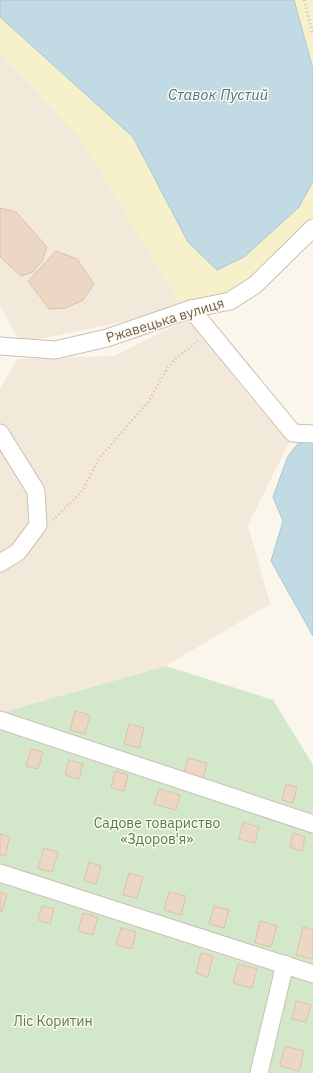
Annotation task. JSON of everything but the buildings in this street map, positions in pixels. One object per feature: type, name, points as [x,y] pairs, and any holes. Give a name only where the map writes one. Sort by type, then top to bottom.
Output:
[{"type":"street","name":"Ржавецька вулиця","points":[[0,346],[55,350],[107,338],[191,310],[230,301],[255,285],[310,231]]},
{"type":"street","points":[[191,310],[293,433],[313,434]]},
{"type":"street","points":[[0,433],[36,491],[38,525],[18,552],[0,563]]},
{"type":"street","points":[[0,720],[313,824]]},
{"type":"street","points":[[0,873],[313,974]]},
{"type":"street","points":[[258,1073],[285,964]]},
{"type":"path","points":[[304,0],[313,35]]},
{"type":"path","points":[[38,525],[46,525],[62,513],[83,490],[98,460],[148,402],[171,364],[210,332]]},
{"type":"shaded area","points":[[0,52],[81,139],[183,309],[21,343],[0,306]]},
{"type":"shaded area","points":[[188,319],[255,403],[290,441],[248,525],[270,604],[166,666],[0,713],[0,389],[17,359],[114,356]]},
{"type":"green space","name":"Садове товариство «Здоров'я»","points":[[166,666],[273,700],[313,765],[313,1073],[0,1073],[0,713]]},
{"type":"sand","points":[[294,0],[313,0],[313,69]]},
{"type":"sand","points":[[0,17],[133,137],[188,242],[244,257],[299,207],[313,178],[313,227],[230,301],[183,309],[81,139],[0,52]]},
{"type":"water","name":"Ставок Пустий","points":[[0,0],[294,0],[313,69],[313,181],[299,207],[244,257],[217,270],[188,242],[133,137],[0,17]]},
{"type":"water","points":[[301,440],[313,443],[313,636],[271,561],[283,521],[273,497],[288,456]]},
{"type":"park label","name":"Ліс Коритин","points":[[53,1021]]}]
